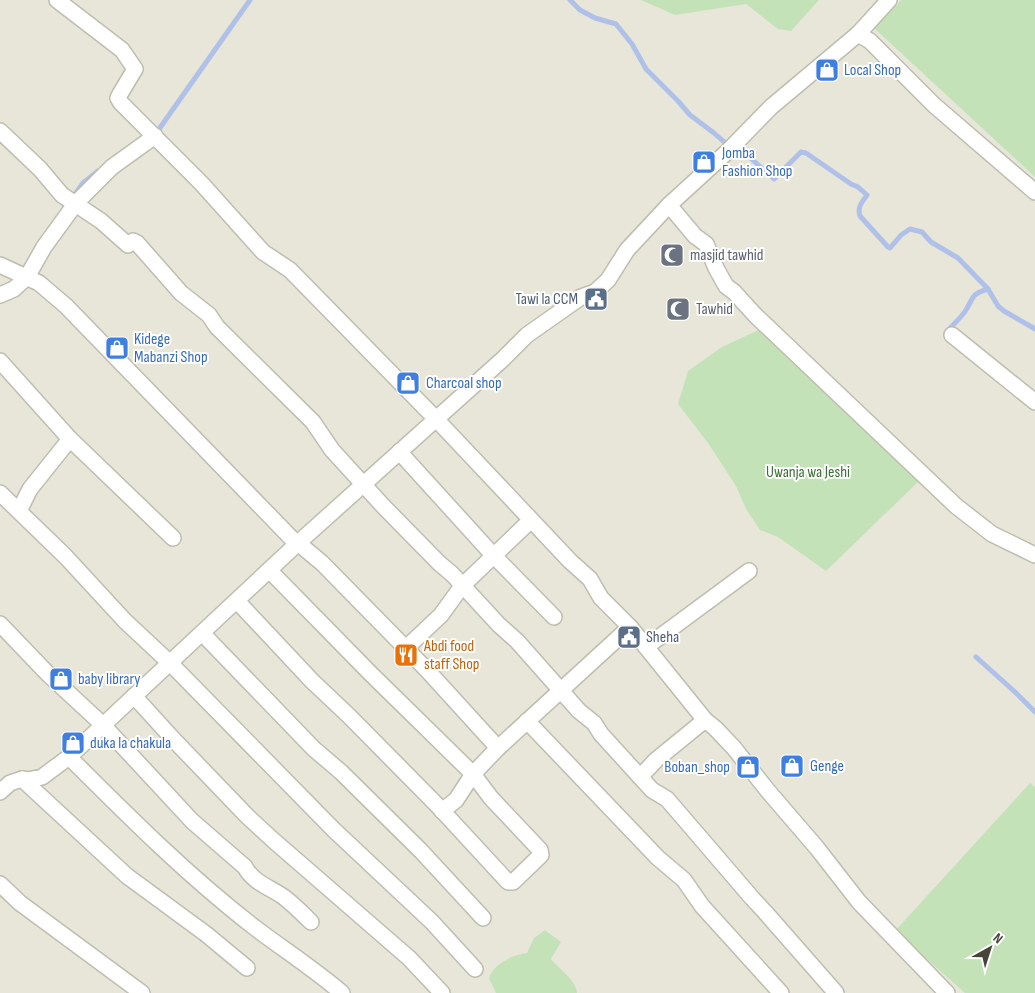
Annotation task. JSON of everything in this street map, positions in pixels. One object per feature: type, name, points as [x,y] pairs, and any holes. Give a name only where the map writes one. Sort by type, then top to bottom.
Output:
[{"type":"street","points":[[57,0],[122,50],[129,58],[135,69],[118,98],[202,184],[263,252],[290,270],[436,419],[530,520],[590,579],[601,598],[630,627],[705,720],[734,748],[859,902],[947,993]]},
{"type":"street","points":[[0,792],[10,783],[22,779],[28,780],[42,777],[69,756],[202,632],[237,602],[269,570],[503,359],[527,335],[581,297],[595,292],[608,280],[627,250],[669,205],[727,152],[771,107],[858,34],[889,0]]},
{"type":"street","points":[[858,34],[870,41],[940,110],[1035,192]]},
{"type":"street","points":[[0,131],[40,169],[62,195],[76,203],[128,245],[133,241],[137,243],[181,293],[209,315],[217,327],[313,422],[332,450],[384,506],[452,574],[499,625],[517,641],[579,712],[594,723],[601,734],[640,777],[658,795],[667,799],[836,993]]},
{"type":"street","points":[[0,296],[14,289],[27,277],[44,246],[76,203],[112,167],[152,133]]},
{"type":"street","points":[[669,205],[695,236],[706,244],[726,286],[756,316],[956,506],[992,534],[1035,555]]},
{"type":"street","points":[[0,265],[38,283],[59,299],[93,331],[298,544],[322,563],[498,748]]},
{"type":"street","points":[[952,335],[1035,402]]},
{"type":"street","points":[[0,361],[70,439],[173,538]]},
{"type":"street","points":[[19,511],[30,489],[70,439]]},
{"type":"street","points":[[400,451],[493,554],[554,617]]},
{"type":"street","points":[[0,493],[66,557],[126,621],[170,662],[334,830],[432,922],[475,969]]},
{"type":"street","points":[[405,649],[441,615],[462,586],[493,554],[530,520]]},
{"type":"street","points":[[237,602],[312,681],[442,811],[508,882],[512,882],[536,861],[541,855],[540,850],[491,798],[473,774],[269,570]]},
{"type":"street","points":[[646,647],[749,571]]},
{"type":"street","points":[[0,624],[48,674],[103,725],[192,821],[245,867],[250,875],[285,898],[311,922]]},
{"type":"street","points":[[442,811],[456,800],[473,774],[498,748],[630,627]]},
{"type":"street","points":[[202,632],[314,749],[341,772],[421,851],[483,918]]},
{"type":"street","points":[[134,696],[248,817],[409,958],[442,993]]},
{"type":"street","points":[[640,777],[656,760],[705,720]]},
{"type":"street","points":[[527,721],[658,858],[684,880],[702,906],[780,993]]},
{"type":"street","points":[[69,756],[161,849],[253,927],[307,965],[342,993]]},
{"type":"street","points":[[22,779],[127,876],[206,934],[247,968]]},
{"type":"street","points":[[0,884],[20,903],[142,993]]},
{"type":"shaded area","points":[[0,0],[1035,0],[1035,993],[0,993]]},
{"type":"green space","points":[[641,0],[819,0],[791,31],[778,29],[746,4],[675,15]]},
{"type":"green space","points":[[901,0],[1035,0],[1035,177],[874,28]]},
{"type":"green space","name":"Uwanja wa Jeshi","points":[[765,327],[919,481],[826,571],[778,537],[760,530],[746,509],[736,486],[708,443],[678,404],[688,371],[722,347]]},
{"type":"green space","points":[[1030,783],[1035,787],[1035,993],[965,993],[895,931]]},
{"type":"green space","points":[[545,930],[561,942],[551,959],[571,979],[577,993],[496,993],[489,978],[491,973],[510,958],[527,953],[534,938]]},
{"type":"waterway","points":[[154,133],[157,132],[250,0]]},
{"type":"waterway","points":[[570,0],[580,10],[595,18],[616,24],[632,44],[646,69],[690,115],[723,141],[746,154],[774,179],[801,152],[806,153],[867,195],[860,207],[860,216],[888,247],[890,248],[901,235],[910,229],[922,232],[931,242],[958,258],[988,289],[998,306],[1035,329]]},
{"type":"waterway","points":[[76,193],[83,183],[98,171]]},
{"type":"waterway","points":[[947,332],[964,313],[974,296],[988,289]]},
{"type":"waterway","points":[[976,657],[1035,712]]},
{"type":"place","name":"Local Shop","points":[[827,70]]},
{"type":"place","name":"Jomba Fashion Shop","points":[[704,162]]},
{"type":"place","name":"masjid tawhid","points":[[672,255]]},
{"type":"place","name":"Tawi la CCM","points":[[596,299]]},
{"type":"place","name":"Tawhid","points":[[678,309]]},
{"type":"place","name":"Kidege Mabanzi Shop","points":[[117,348]]},
{"type":"place","name":"Charcoal shop","points":[[408,383]]},
{"type":"place","name":"Sheha","points":[[629,637]]},
{"type":"place","name":"Abdi food staff Shop","points":[[406,655]]},
{"type":"place","name":"baby library","points":[[61,679]]},
{"type":"place","name":"duka la chakula","points":[[73,743]]},
{"type":"place","name":"Genge","points":[[792,766]]},
{"type":"place","name":"Boban_shop","points":[[748,767]]}]
